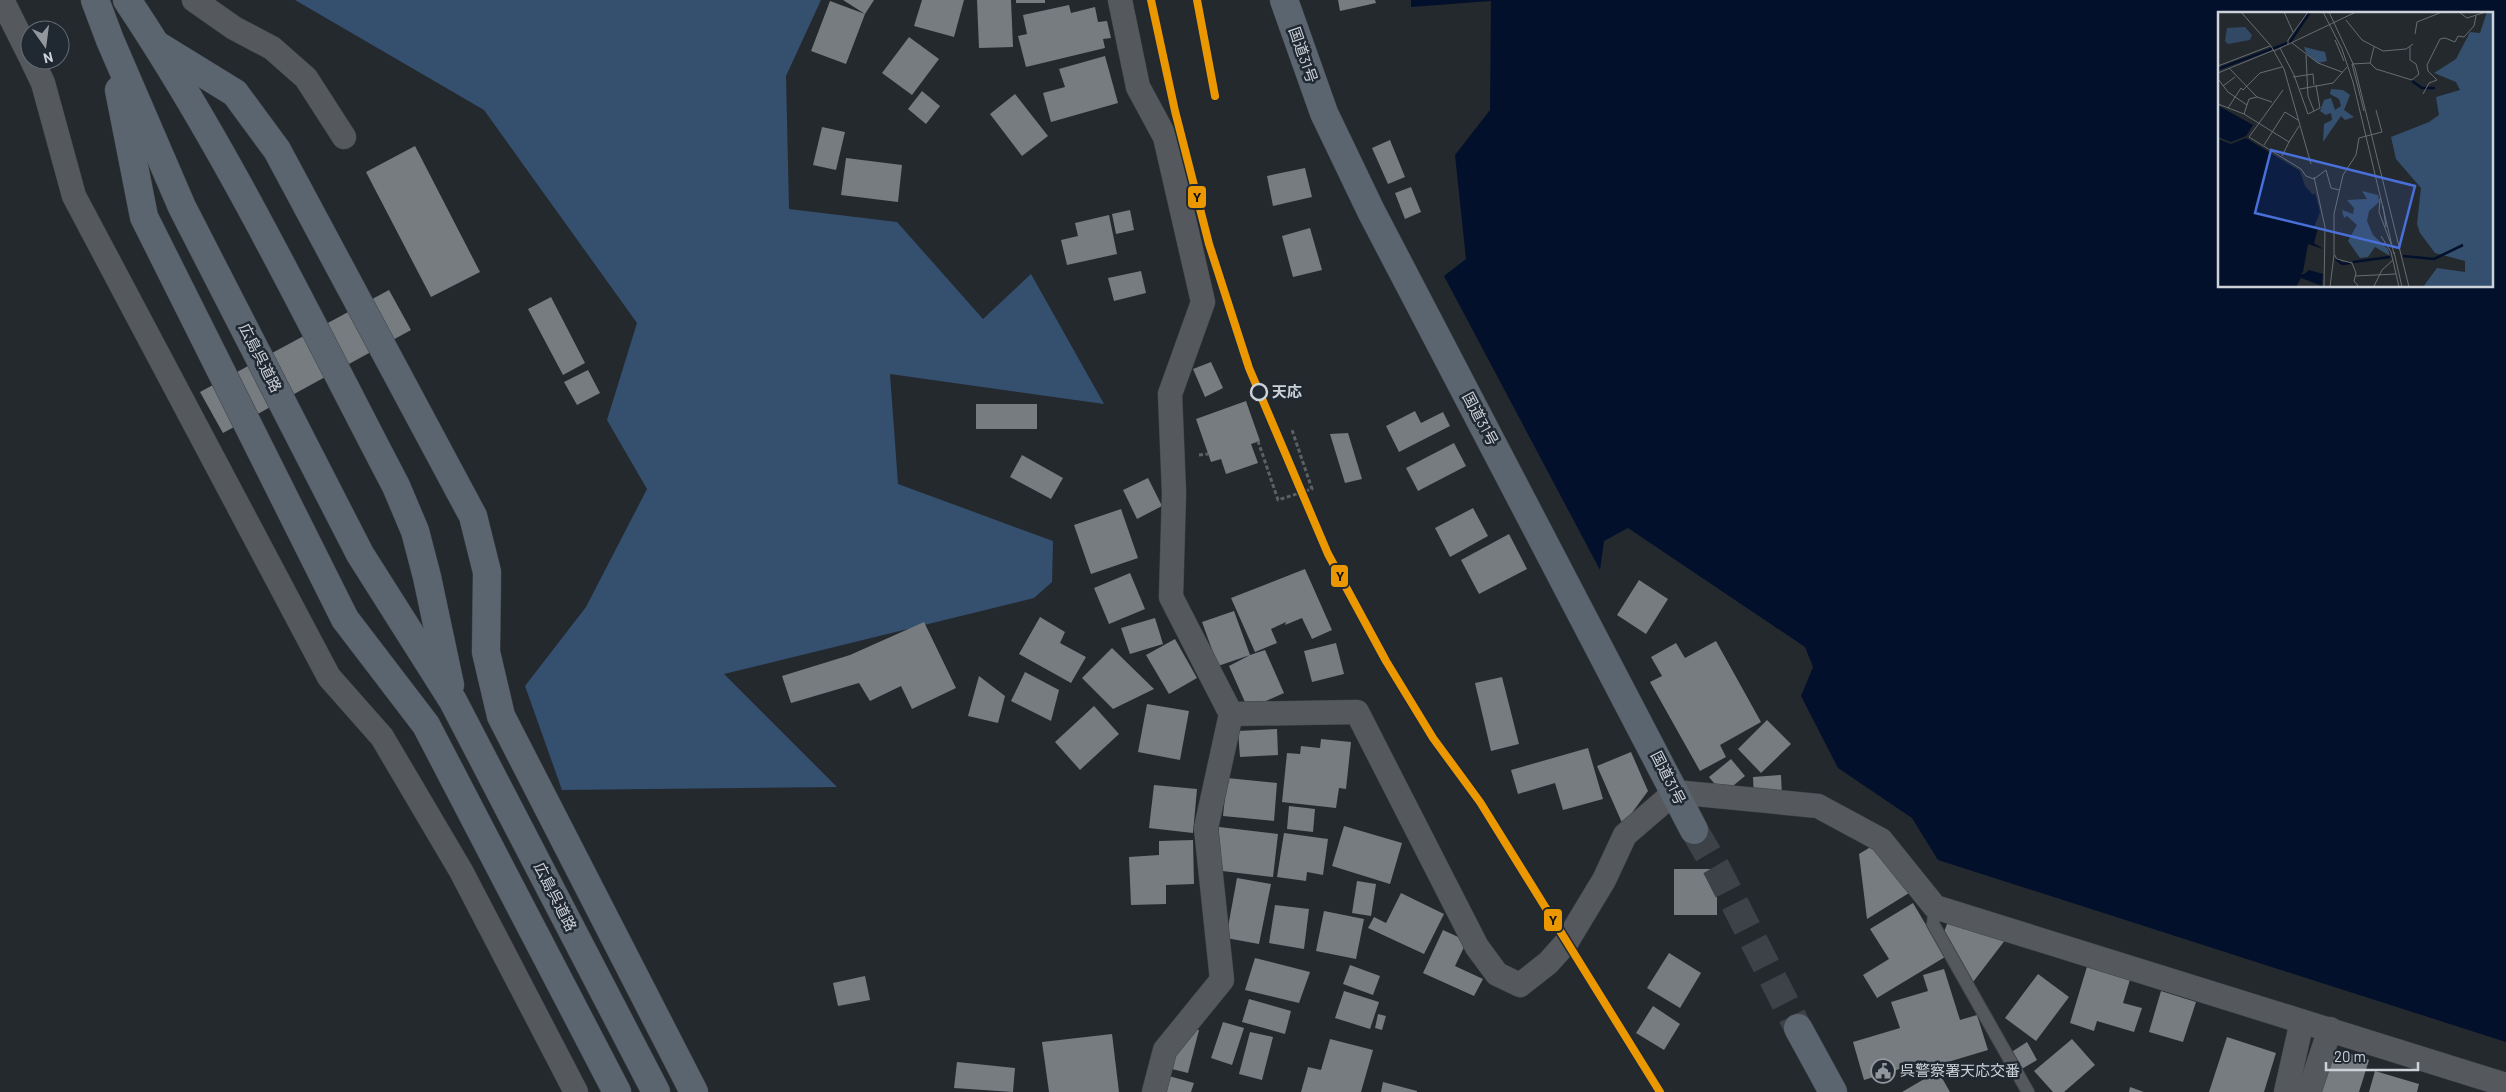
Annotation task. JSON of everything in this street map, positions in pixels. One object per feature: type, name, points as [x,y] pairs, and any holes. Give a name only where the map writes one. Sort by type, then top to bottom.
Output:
[{"type":"highway","name":"広島呉道路","points":[[95,0],[110,40],[182,207],[360,554],[453,702],[656,1092]]},
{"type":"highway","name":"広島呉道路","points":[[127,0],[234,175],[396,486],[415,531],[427,577],[453,702]]},
{"type":"highway","name":"国道31号","points":[[1284,0],[1324,113],[1371,211],[1694,830]]},
{"type":"highway","points":[[110,40],[144,217],[345,619],[389,673],[426,725],[617,1092]]},
{"type":"highway","points":[[156,45],[235,93],[277,150],[473,516],[487,572],[486,652],[501,716],[694,1092]]},
{"type":"highway","points":[[1798,1028],[1833,1092]]},
{"type":"street","points":[[2,0],[20,36]]},
{"type":"street","points":[[194,0],[234,28],[272,48],[306,78],[344,137]]},
{"type":"street","points":[[1120,0],[1138,87],[1165,136],[1203,302],[1170,394],[1174,493],[1171,597],[1231,714],[1206,828],[1222,980],[1165,1050],[1154,1092]]},
{"type":"street","points":[[37,70],[43,83],[74,196],[329,677],[382,737],[397,762],[461,871],[576,1092]]},
{"type":"street","points":[[1231,714],[1358,712],[1477,948],[1497,974],[1520,985],[1548,963],[1566,943],[1604,880],[1624,835],[1675,792],[1818,806],[1881,840],[1935,907],[2506,1085]]},
{"type":"street","points":[[2309,1092],[2330,1029]]},
{"type":"street","points":[[2286,1092],[2300,1030]]},
{"type":"lane","points":[[1935,907],[1933,924],[2028,1092]]},
{"type":"path","points":[[1258,441],[1278,500],[1312,489],[1292,430]]},
{"type":"shaded area","points":[[295,0],[821,0],[786,76],[789,209],[897,222],[983,319],[1031,274],[1104,404],[890,374],[898,484],[1053,541],[1052,582],[1034,598],[724,674],[837,787],[562,790],[525,686],[586,607],[647,489],[607,420],[637,323],[484,110]]},
{"type":"shaded area","points":[[1411,0],[2506,0],[2506,1042],[1938,860],[1912,818],[1838,768],[1801,696],[1813,667],[1805,647],[1628,528],[1604,541],[1600,570],[1444,276],[1466,259],[1455,155],[1490,110],[1491,1],[1411,7]]},
{"type":"building","points":[[843,0],[874,0],[865,14]]},
{"type":"building","points":[[922,0],[964,0],[954,37],[914,26]]},
{"type":"building","points":[[977,0],[1011,0],[1013,47],[979,48]]},
{"type":"building","points":[[1016,0],[1045,0],[1045,3],[1016,3]]},
{"type":"building","points":[[1338,0],[1375,0],[1376,3],[1340,11]]},
{"type":"building","points":[[830,1],[865,14],[846,64],[811,51]]},
{"type":"building","points":[[1069,5],[1071,13],[1095,7],[1098,22],[1107,21],[1111,38],[1103,39],[1105,48],[1026,67],[1018,36],[1027,34],[1023,15]]},
{"type":"building","points":[[909,37],[939,59],[912,95],[882,73]]},
{"type":"building","points":[[1105,56],[1118,103],[1051,122],[1043,93],[1065,87],[1059,69]]},
{"type":"building","points":[[922,91],[940,106],[926,124],[908,109]]},
{"type":"building","points":[[1015,94],[1048,136],[1022,156],[990,114]]},
{"type":"building","points":[[822,127],[845,132],[836,170],[813,165]]},
{"type":"building","points":[[1390,140],[1405,177],[1388,184],[1372,148]]},
{"type":"building","points":[[415,146],[480,272],[431,297],[366,172]]},
{"type":"building","points":[[846,158],[902,165],[898,202],[841,195]]},
{"type":"building","points":[[1305,168],[1312,197],[1273,206],[1267,176]]},
{"type":"building","points":[[1411,187],[1421,212],[1405,219],[1395,193]]},
{"type":"building","points":[[1130,210],[1134,230],[1116,234],[1112,214]]},
{"type":"building","points":[[1109,215],[1117,254],[1067,265],[1061,240],[1078,236],[1075,223]]},
{"type":"building","points":[[1310,228],[1322,270],[1293,277],[1282,236]]},
{"type":"building","points":[[1141,271],[1146,293],[1114,301],[1108,278]]},
{"type":"building","points":[[389,290],[411,330],[223,433],[200,392]]},
{"type":"building","points":[[551,297],[585,363],[563,375],[528,309]]},
{"type":"building","points":[[1211,362],[1223,388],[1205,397],[1193,369]]},
{"type":"building","points":[[588,370],[600,393],[577,405],[564,382]]},
{"type":"building","points":[[1246,401],[1260,441],[1251,444],[1258,463],[1226,474],[1221,459],[1211,462],[1196,419]]},
{"type":"building","points":[[976,404],[1037,404],[1037,429],[976,429]]},
{"type":"building","points":[[1415,411],[1421,423],[1443,412],[1450,426],[1399,452],[1386,426]]},
{"type":"building","points":[[1348,433],[1362,479],[1345,483],[1330,434]]},
{"type":"building","points":[[1454,443],[1466,466],[1418,491],[1406,468]]},
{"type":"building","points":[[1022,455],[1063,478],[1051,499],[1010,477]]},
{"type":"building","points":[[1148,478],[1162,506],[1137,519],[1123,490]]},
{"type":"building","points":[[1473,508],[1488,536],[1450,557],[1435,528]]},
{"type":"building","points":[[1121,509],[1138,558],[1091,574],[1074,525]]},
{"type":"building","points":[[1509,534],[1527,569],[1479,594],[1461,560]]},
{"type":"building","points":[[1305,569],[1332,630],[1312,639],[1302,618],[1285,625],[1286,622],[1271,629],[1277,643],[1255,652],[1231,598]]},
{"type":"building","points":[[1130,573],[1145,609],[1109,624],[1094,588]]},
{"type":"building","points":[[1639,580],[1668,599],[1646,634],[1617,615]]},
{"type":"building","points":[[1234,611],[1250,655],[1218,666],[1202,622]]},
{"type":"building","points":[[1040,617],[1065,632],[1060,643],[1086,657],[1071,683],[1019,654]]},
{"type":"building","points":[[1155,618],[1163,644],[1130,654],[1121,628]]},
{"type":"building","points":[[924,622],[956,688],[912,709],[901,686],[870,701],[859,683],[791,703],[782,676],[850,655]]},
{"type":"building","points":[[1175,639],[1197,678],[1169,694],[1146,655]]},
{"type":"building","points":[[1716,641],[1761,722],[1720,745],[1726,757],[1700,771],[1650,682],[1662,676],[1651,657],[1676,643],[1685,658]]},
{"type":"building","points":[[1336,643],[1344,674],[1312,682],[1304,651]]},
{"type":"building","points":[[1112,648],[1154,689],[1113,709],[1082,678]]},
{"type":"building","points":[[1265,650],[1284,693],[1248,709],[1229,666],[1250,655]]},
{"type":"building","points":[[1025,672],[1059,690],[1051,721],[1011,701]]},
{"type":"building","points":[[979,676],[1005,696],[998,723],[968,716]]},
{"type":"building","points":[[1502,677],[1519,744],[1491,751],[1475,683]]},
{"type":"building","points":[[1147,704],[1189,711],[1180,760],[1138,752]]},
{"type":"building","points":[[1094,706],[1119,734],[1080,770],[1055,742]]},
{"type":"building","points":[[1767,720],[1791,744],[1761,773],[1738,749]]},
{"type":"building","points":[[1277,729],[1278,755],[1240,757],[1238,731]]},
{"type":"building","points":[[1321,739],[1351,742],[1346,789],[1339,788],[1336,808],[1282,802],[1287,753],[1300,754],[1301,746],[1320,748]]},
{"type":"building","points":[[1588,748],[1603,799],[1563,810],[1555,783],[1518,794],[1511,770]]},
{"type":"building","points":[[1631,752],[1648,791],[1623,825],[1597,766]]},
{"type":"building","points":[[1731,759],[1745,776],[1723,794],[1709,777]]},
{"type":"building","points":[[1781,775],[1782,797],[1754,799],[1753,777]]},
{"type":"building","points":[[1227,778],[1277,783],[1274,821],[1223,816]]},
{"type":"building","points":[[1154,785],[1197,789],[1193,833],[1149,828]]},
{"type":"building","points":[[1289,806],[1315,809],[1313,832],[1287,829]]},
{"type":"building","points":[[1344,826],[1402,843],[1390,884],[1332,866]]},
{"type":"building","points":[[1219,827],[1278,834],[1273,877],[1214,870]]},
{"type":"building","points":[[1284,833],[1328,839],[1323,875],[1307,872],[1306,881],[1277,877]]},
{"type":"building","points":[[1193,840],[1194,884],[1166,885],[1166,904],[1131,905],[1129,857],[1159,855],[1159,841]]},
{"type":"building","points":[[1879,842],[1909,893],[1867,919],[1859,854]]},
{"type":"building","points":[[1674,869],[1717,869],[1717,915],[1674,915]]},
{"type":"building","points":[[1237,878],[1271,884],[1259,944],[1226,938]]},
{"type":"building","points":[[1357,881],[1376,884],[1371,916],[1352,913]]},
{"type":"building","points":[[1401,893],[1444,914],[1424,954],[1368,928],[1374,917],[1386,923]]},
{"type":"building","points":[[1913,903],[1945,957],[1877,998],[1863,975],[1889,959],[1870,929]]},
{"type":"building","points":[[1275,905],[1309,909],[1304,949],[1269,943]]},
{"type":"building","points":[[1324,911],[1364,919],[1356,959],[1316,951]]},
{"type":"building","points":[[1951,914],[2009,935],[1970,986],[1942,937]]},
{"type":"building","points":[[1443,930],[1467,941],[1455,966],[1483,979],[1474,996],[1423,973]]},
{"type":"building","points":[[1669,953],[1701,973],[1680,1008],[1647,988]]},
{"type":"building","points":[[1255,958],[1310,972],[1299,1003],[1245,990]]},
{"type":"building","points":[[2089,960],[2132,973],[2123,1003],[2142,1008],[2134,1032],[2097,1021],[2094,1031],[2070,1023]]},
{"type":"building","points":[[1350,965],[1380,976],[1373,995],[1343,984]]},
{"type":"building","points":[[1944,969],[1960,1020],[1977,1015],[1988,1050],[1908,1074],[1906,1067],[1864,1080],[1853,1042],[1900,1028],[1891,1002],[1928,991],[1923,975]]},
{"type":"building","points":[[2038,974],[2069,997],[2036,1041],[2005,1018]]},
{"type":"building","points":[[865,976],[870,1000],[838,1006],[833,983]]},
{"type":"building","points":[[1344,991],[1379,1002],[1370,1029],[1335,1018]]},
{"type":"building","points":[[2161,991],[2196,1002],[2183,1042],[2149,1032]]},
{"type":"building","points":[[1249,999],[1291,1011],[1285,1034],[1242,1022]]},
{"type":"building","points":[[1653,1006],[1680,1024],[1664,1050],[1636,1033]]},
{"type":"building","points":[[1378,1014],[1386,1016],[1382,1030],[1375,1028]]},
{"type":"building","points":[[1223,1022],[1244,1028],[1232,1065],[1211,1058]]},
{"type":"building","points":[[1176,1024],[1199,1030],[1188,1073],[1164,1067]]},
{"type":"building","points":[[1250,1032],[1273,1037],[1262,1080],[1239,1074]]},
{"type":"building","points":[[1112,1034],[1119,1092],[1049,1092],[1042,1042]]},
{"type":"building","points":[[2227,1037],[2276,1053],[2264,1092],[2209,1092]]},
{"type":"building","points":[[1330,1039],[1373,1050],[1361,1092],[1301,1092],[1308,1067],[1321,1070]]},
{"type":"building","points":[[2072,1039],[2095,1065],[2064,1092],[2053,1092],[2034,1071]]},
{"type":"building","points":[[2027,1042],[2037,1060],[2020,1070],[2010,1053]]},
{"type":"building","points":[[2332,1048],[2369,1060],[2359,1092],[2319,1092]]},
{"type":"building","points":[[957,1062],[1015,1068],[1013,1092],[954,1088]]},
{"type":"building","points":[[1938,1071],[1950,1092],[1902,1092]]},
{"type":"building","points":[[2375,1071],[2419,1084],[2417,1092],[2369,1092]]},
{"type":"building","points":[[1169,1076],[1194,1083],[1191,1092],[1164,1092]]},
{"type":"building","points":[[1383,1082],[1417,1091],[1417,1092],[1381,1092]]},
{"type":"building","points":[[2130,1087],[2144,1092],[2129,1092]]},
{"type":"tunnel","points":[[1694,830],[1717,869],[1798,1028]]},
{"type":"transit line","name":"Y","points":[[1151,0],[1175,111],[1209,244],[1249,368],[1328,554],[1386,661],[1433,738],[1480,802],[1660,1092]]},
{"type":"transit line","name":"Y","points":[[1197,0],[1215,96]]},
{"type":"place","name":"天応","points":[[1259,392]]},
{"type":"place","name":"呉警察署天応交番","points":[[1883,1071]]}]
